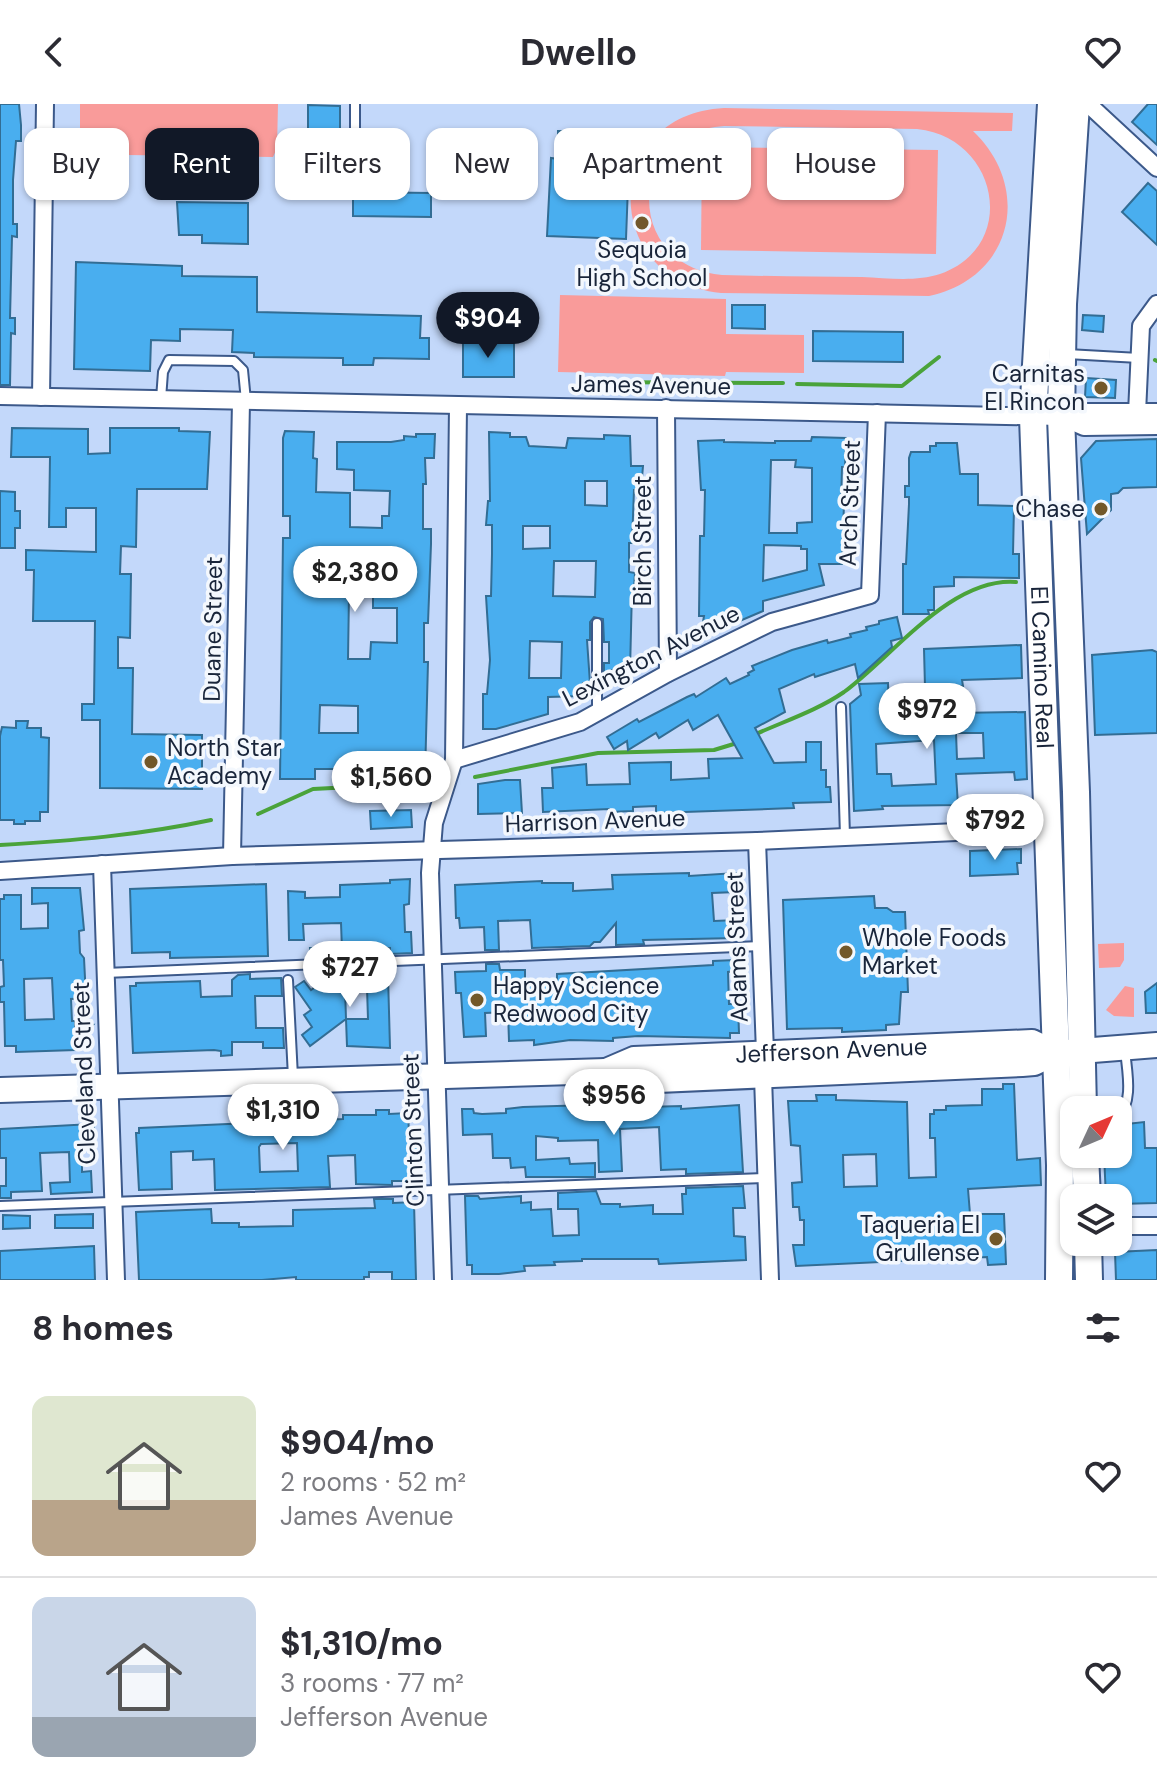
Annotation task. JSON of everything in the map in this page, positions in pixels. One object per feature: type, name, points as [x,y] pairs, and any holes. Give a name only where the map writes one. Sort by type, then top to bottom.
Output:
[{"type":"main road","name":"El Camino Real","points":[[1051,104],[1033,417],[1048,828],[1068,1052],[1079,1096]]},
{"type":"main road","name":"El Camino Real","points":[[1059,1280],[1076,792],[1061,417],[1063,304],[1076,104]]},
{"type":"main road","name":"Jefferson Avenue","points":[[606,1071],[634,1059],[765,1052],[1032,1042],[1068,1052]]},
{"type":"main road","name":"Jefferson Avenue","points":[[0,1090],[606,1071],[636,1081],[763,1077],[1022,1064],[1068,1052],[1157,1045]]},
{"type":"main road","points":[[725,1078],[754,1064],[765,1052],[779,1064],[808,1064],[829,1073]]},
{"type":"main road","points":[[1088,1256],[1089,1280]]},
{"type":"street","points":[[41,397],[45,104]]},
{"type":"street","points":[[1088,104],[1157,168]]},
{"type":"street","points":[[1137,413],[1142,321],[1157,304]]},
{"type":"street","name":"James Avenue","points":[[0,396],[1033,417],[1061,417],[1081,412],[1157,412]]},
{"type":"street","name":"Duane Street","points":[[232,856],[244,402]]},
{"type":"street","name":"Clinton Street","points":[[443,1280],[431,850],[434,823],[454,760],[458,406]]},
{"type":"street","name":"Birch Street","points":[[666,408],[668,673]]},
{"type":"street","name":"Arch Street","points":[[870,595],[877,413]]},
{"type":"street","name":"James Avenue","points":[[1061,417],[1084,427],[1157,426]]},
{"type":"street","name":"Lexington Avenue","points":[[454,760],[580,722],[668,673],[772,622],[870,595]]},
{"type":"street","name":"Harrison Avenue","points":[[0,871],[232,856],[757,841],[1048,828]]},
{"type":"street","name":"Adams Street","points":[[757,841],[765,1052]]},
{"type":"street","name":"Cleveland Street","points":[[102,864],[116,1280]]},
{"type":"street","points":[[763,1077],[770,1280]]},
{"type":"street","points":[[1132,1226],[1157,1226]]},
{"type":"lane","points":[[355,104],[355,128]]},
{"type":"lane","points":[[1062,353],[1139,358]]},
{"type":"lane","points":[[161,399],[163,372],[169,360],[234,361],[243,370],[244,402]]},
{"type":"lane","points":[[597,623],[597,713]]},
{"type":"lane","points":[[841,707],[845,836]]},
{"type":"lane","points":[[104,973],[761,946]]},
{"type":"lane","points":[[288,980],[293,1082]]},
{"type":"lane","points":[[1125,1046],[1128,1096]]},
{"type":"lane","points":[[0,1206],[766,1178]]},
{"type":"shaded area","points":[[80,104],[278,104],[273,157],[259,157],[259,128],[145,128],[145,155],[129,155],[129,128],[80,128]]},
{"type":"shaded area","points":[[724,108],[1013,113],[1012,131],[973,131],[992,154],[1003,178],[1008,204],[1005,228],[996,251],[980,271],[957,286],[929,296],[721,293],[681,282],[653,259],[636,230],[631,200],[649,200],[653,225],[667,249],[690,266],[722,275],[901,279],[940,274],[965,260],[982,241],[989,218],[989,194],[981,171],[966,151],[945,136],[917,129],[668,128],[684,117]]},
{"type":"shaded area","points":[[751,148],[767,148],[767,200],[904,200],[904,150],[938,150],[936,254],[701,250],[701,200],[751,200]]},
{"type":"shaded area","points":[[560,295],[726,299],[726,334],[804,335],[804,373],[726,372],[725,376],[558,372]]},
{"type":"shaded area","points":[[1124,943],[1124,960],[1120,967],[1099,968],[1098,944]]},
{"type":"shaded area","points":[[1125,986],[1134,988],[1134,1017],[1114,1016],[1106,1010]]},
{"type":"building","points":[[0,104],[19,104],[21,125],[21,141],[16,141],[13,180],[13,224],[17,224],[17,237],[12,236],[10,318],[15,318],[15,334],[11,333],[10,385],[0,385]]},
{"type":"building","points":[[1148,104],[1157,104],[1157,145],[1132,122]]},
{"type":"building","points":[[308,105],[340,106],[340,128],[308,128]]},
{"type":"building","points":[[551,158],[554,158],[554,200],[627,200],[626,239],[547,236]]},
{"type":"building","points":[[1148,183],[1157,191],[1157,245],[1122,212]]},
{"type":"building","points":[[410,193],[426,193],[426,200],[431,200],[431,217],[353,216],[353,200],[410,200]]},
{"type":"building","points":[[177,202],[248,203],[248,244],[202,243],[202,235],[179,235]]},
{"type":"building","points":[[76,262],[182,266],[182,276],[257,277],[257,312],[421,316],[420,338],[429,338],[429,359],[374,358],[373,365],[343,365],[343,358],[254,357],[254,353],[232,352],[233,330],[180,329],[180,341],[151,340],[150,371],[74,369]]},
{"type":"building","points":[[732,305],[765,305],[765,329],[732,328]]},
{"type":"building","points":[[1083,315],[1104,316],[1103,332],[1082,330]]},
{"type":"building","points":[[813,331],[903,332],[903,362],[813,361]]},
{"type":"building","points":[[463,343],[514,343],[514,377],[463,377]]},
{"type":"building","name":"Carnitas El Rincon","points":[[1086,378],[1116,380],[1115,398],[1085,397]]},
{"type":"building","points":[[12,428],[88,429],[88,454],[110,453],[110,428],[179,428],[179,431],[210,432],[207,489],[137,489],[136,547],[121,546],[120,574],[131,574],[130,638],[118,637],[118,668],[133,668],[132,734],[202,735],[202,789],[100,788],[100,720],[82,720],[82,704],[94,704],[95,621],[33,621],[34,570],[26,570],[26,550],[96,552],[96,508],[66,508],[66,527],[49,527],[50,457],[11,457]]},
{"type":"building","points":[[285,431],[314,432],[316,492],[350,493],[350,527],[382,528],[382,516],[389,516],[390,491],[354,490],[354,470],[337,469],[337,442],[391,442],[404,440],[404,436],[435,434],[434,458],[425,458],[426,484],[423,484],[423,529],[431,529],[428,623],[424,623],[424,662],[428,662],[425,776],[357,775],[357,769],[315,769],[315,779],[280,779],[283,538],[290,538],[290,516],[283,516]],"holes":[[[349,594],[373,595],[373,608],[397,608],[397,643],[371,642],[370,659],[348,659]],[[320,705],[358,706],[358,733],[319,733]]]},
{"type":"building","points":[[489,432],[526,437],[529,446],[566,448],[568,438],[630,436],[631,466],[643,466],[641,490],[634,490],[632,543],[629,543],[629,572],[635,573],[630,671],[612,670],[612,683],[604,683],[604,663],[609,663],[609,642],[604,642],[603,619],[594,617],[590,622],[590,640],[587,640],[590,683],[583,683],[583,696],[548,697],[548,714],[496,729],[483,729],[483,694],[487,694],[490,660],[486,596],[491,596],[492,525],[486,525],[490,501]],"holes":[[[585,481],[607,481],[607,506],[585,505]],[[523,526],[550,526],[550,548],[523,549]],[[554,561],[596,561],[595,597],[553,596]],[[530,641],[562,642],[561,678],[529,678]]]},
{"type":"building","points":[[812,437],[846,438],[845,467],[842,467],[842,564],[819,564],[824,585],[763,601],[763,611],[735,623],[703,622],[704,616],[699,616],[700,536],[704,536],[705,490],[701,490],[698,441],[811,441]],"holes":[[[771,460],[796,460],[795,467],[812,468],[812,522],[797,523],[797,533],[769,533]],[[764,545],[801,546],[801,549],[807,549],[807,570],[763,581]]]},
{"type":"building","points":[[1157,439],[1157,487],[1123,488],[1111,494],[1111,510],[1087,534],[1081,458],[1096,441]]},
{"type":"building","points":[[936,443],[957,443],[960,474],[978,474],[978,505],[1014,506],[1013,554],[1019,554],[1019,578],[954,577],[954,586],[934,587],[934,610],[928,610],[929,614],[903,614],[903,564],[906,564],[909,504],[905,486],[909,486],[909,458],[911,452],[930,452],[930,446],[936,446]]},
{"type":"building","points":[[0,491],[15,492],[15,511],[20,511],[20,528],[15,528],[15,548],[0,548]]},
{"type":"building","points":[[897,617],[902,638],[891,641],[892,647],[858,678],[855,664],[815,677],[814,674],[779,689],[785,712],[755,728],[774,763],[806,762],[806,742],[821,742],[821,770],[826,770],[826,787],[830,787],[831,802],[793,803],[794,808],[656,813],[656,806],[633,807],[633,811],[543,812],[542,788],[553,788],[552,768],[586,764],[587,785],[630,784],[629,763],[671,762],[671,780],[709,778],[708,759],[742,758],[718,715],[693,730],[688,720],[659,738],[656,733],[628,750],[627,741],[614,749],[607,737],[637,719],[639,722],[694,694],[696,697],[726,678],[730,684],[749,675],[754,670],[752,666],[792,650],[851,637],[850,634],[867,630],[866,627],[879,624],[879,621]]},
{"type":"building","points":[[1021,645],[1022,678],[962,680],[963,686],[925,687],[924,649]]},
{"type":"building","points":[[1157,652],[1157,733],[1095,735],[1092,655]]},
{"type":"building","points":[[888,683],[889,714],[1025,712],[1027,779],[1015,780],[1014,772],[956,774],[958,805],[882,806],[883,809],[854,811],[850,704],[861,695],[859,684]],"holes":[[[956,733],[983,733],[984,758],[957,759]],[[934,740],[936,784],[892,786],[891,774],[877,774],[876,744]]]},
{"type":"building","points":[[16,721],[28,721],[27,728],[41,728],[41,737],[49,738],[48,812],[40,812],[40,821],[25,821],[25,824],[0,820],[0,736],[2,727],[16,728]]},
{"type":"building","points":[[520,780],[522,813],[478,814],[478,784]]},
{"type":"building","points":[[411,810],[412,827],[371,829],[370,811]]},
{"type":"building","points":[[1021,849],[1018,874],[970,876],[970,851]]},
{"type":"building","points":[[689,873],[689,876],[736,873],[736,892],[712,893],[714,921],[737,920],[738,938],[643,940],[644,944],[616,945],[616,923],[600,942],[590,946],[532,948],[530,920],[498,921],[499,950],[485,950],[484,927],[460,928],[459,918],[456,918],[455,885],[542,881],[573,883],[573,891],[613,889],[612,875]]},
{"type":"building","points":[[410,879],[409,904],[404,905],[405,932],[411,932],[412,953],[390,954],[390,948],[342,950],[341,923],[303,924],[304,940],[289,940],[288,891],[305,892],[305,898],[340,897],[340,885]]},
{"type":"building","points":[[266,884],[268,956],[170,958],[170,952],[132,953],[130,889]]},
{"type":"building","points":[[32,888],[80,888],[84,930],[79,931],[80,953],[84,958],[86,998],[71,999],[72,1021],[75,1021],[75,1026],[93,1025],[85,1034],[85,1042],[76,1050],[16,1052],[16,1046],[5,1046],[4,1002],[0,1002],[0,987],[4,986],[3,960],[0,960],[0,899],[4,899],[4,895],[21,895],[21,929],[48,928],[48,903],[32,904]],"holes":[[[52,978],[54,1019],[25,1020],[24,979]]]},
{"type":"building","name":"Whole Foods Market","points":[[874,896],[875,908],[905,912],[908,992],[901,992],[899,1024],[886,1025],[886,1030],[842,1032],[842,1028],[787,1029],[783,900]]},
{"type":"building","points":[[310,948],[335,948],[335,957],[311,958]]},
{"type":"building","points":[[735,960],[736,971],[728,972],[729,1004],[738,1004],[739,1033],[730,1033],[730,1038],[638,1036],[613,1038],[613,1041],[570,1040],[534,1045],[534,1040],[509,1041],[508,1012],[485,1013],[486,1036],[464,1037],[461,993],[456,993],[455,972],[486,971],[486,964],[499,964],[500,970],[525,970],[525,986],[557,984],[557,974],[713,965],[713,961]]},
{"type":"building","points":[[250,974],[250,979],[281,978],[282,996],[255,996],[256,1028],[283,1028],[284,1048],[263,1048],[263,1042],[232,1042],[232,1055],[221,1056],[221,1051],[214,1050],[133,1053],[130,986],[136,986],[136,983],[200,981],[201,997],[232,996],[232,980],[238,975]]},
{"type":"building","points":[[388,975],[390,1048],[347,1046],[346,1019],[310,1046],[302,1035],[312,1027],[304,1015],[311,1010],[295,987],[304,981],[311,990],[330,976]],"holes":[[[345,988],[367,988],[368,1019],[346,1019]]]},
{"type":"building","points":[[1157,983],[1157,1013],[1146,1013],[1145,992]]},
{"type":"building","points":[[1003,1084],[1014,1084],[1017,1160],[1040,1158],[1041,1185],[968,1189],[970,1214],[1004,1214],[1006,1264],[988,1265],[987,1257],[796,1266],[793,1245],[804,1245],[804,1220],[800,1220],[799,1207],[793,1207],[792,1183],[802,1182],[800,1146],[791,1145],[788,1101],[817,1101],[816,1095],[836,1095],[836,1100],[907,1102],[909,1178],[936,1177],[935,1138],[930,1138],[930,1114],[934,1114],[934,1110],[946,1110],[946,1106],[982,1105],[982,1089],[1003,1089]],"holes":[[[876,1154],[877,1186],[844,1187],[843,1155]]]},
{"type":"building","points":[[645,1102],[646,1107],[681,1106],[681,1109],[739,1105],[743,1172],[686,1174],[686,1169],[661,1170],[659,1127],[620,1129],[622,1171],[599,1172],[598,1140],[558,1141],[558,1138],[536,1136],[536,1160],[569,1158],[570,1164],[595,1163],[595,1177],[526,1177],[525,1167],[511,1168],[510,1158],[493,1158],[492,1134],[463,1135],[462,1109],[473,1109],[474,1113],[482,1114],[506,1113],[506,1109],[523,1107],[590,1105],[590,1109],[632,1108],[632,1103]]},
{"type":"building","points":[[376,1110],[389,1110],[389,1114],[408,1113],[409,1133],[417,1133],[418,1155],[413,1155],[414,1181],[392,1181],[392,1185],[356,1184],[355,1155],[328,1156],[330,1187],[215,1190],[214,1159],[193,1160],[193,1151],[171,1152],[172,1189],[139,1190],[136,1133],[139,1133],[139,1128],[376,1115]],"holes":[[[297,1143],[298,1171],[260,1172],[261,1144]]]},
{"type":"building","points":[[1144,1122],[1145,1148],[1157,1148],[1157,1203],[1132,1204],[1132,1184],[1105,1184],[1105,1168],[1132,1168],[1132,1123]]},
{"type":"building","points":[[92,1124],[95,1149],[82,1149],[82,1172],[91,1171],[92,1192],[51,1194],[50,1183],[70,1182],[69,1152],[40,1153],[42,1191],[11,1192],[11,1198],[0,1198],[0,1186],[6,1186],[6,1158],[0,1158],[0,1129]]},
{"type":"building","points":[[743,1186],[745,1208],[733,1208],[734,1236],[745,1237],[746,1260],[659,1264],[658,1259],[582,1259],[554,1262],[555,1265],[524,1266],[525,1271],[499,1274],[472,1274],[472,1265],[467,1265],[465,1196],[478,1196],[480,1199],[521,1196],[521,1203],[531,1202],[531,1210],[551,1209],[553,1236],[579,1235],[578,1209],[558,1209],[558,1193],[596,1191],[601,1204],[620,1204],[620,1207],[653,1205],[653,1214],[683,1214],[682,1194],[686,1194],[686,1188]]},
{"type":"building","points":[[374,1199],[393,1199],[393,1203],[414,1202],[416,1280],[392,1280],[392,1272],[369,1272],[369,1277],[364,1277],[364,1280],[296,1280],[296,1277],[139,1280],[136,1212],[211,1209],[212,1223],[239,1223],[239,1227],[293,1226],[293,1210],[375,1208]]},
{"type":"building","points":[[93,1214],[93,1228],[55,1228],[55,1215]]},
{"type":"building","points":[[3,1215],[30,1216],[30,1228],[3,1229]]},
{"type":"building","points":[[94,1246],[95,1280],[0,1280],[0,1251]]},
{"type":"building","points":[[1157,1250],[1157,1280],[1116,1280],[1115,1256],[1132,1256],[1132,1251]]},
{"type":"waterway","points":[[797,384],[902,386],[939,357]]},
{"type":"waterway","points":[[584,382],[783,383]]},
{"type":"waterway","points":[[756,734],[812,710],[844,692],[946,605],[992,584],[1016,582]]},
{"type":"waterway","points":[[475,777],[598,753],[714,750],[737,743]]},
{"type":"waterway","points":[[258,814],[313,789],[429,783]]},
{"type":"waterway","points":[[0,845],[106,837],[211,820]]},
{"type":"place","name":"Sequoia High School","points":[[642,223]]},
{"type":"place","name":"Carnitas El Rincon","points":[[1101,388]]},
{"type":"place","name":"Chase","points":[[1101,509]]},
{"type":"place","name":"North Star Academy","points":[[151,762]]},
{"type":"place","name":"Whole Foods Market","points":[[846,952]]},
{"type":"place","name":"Happy Science Redwood City","points":[[477,1000]]},
{"type":"place","name":"Taqueria El Grullense","points":[[996,1239]]}]
